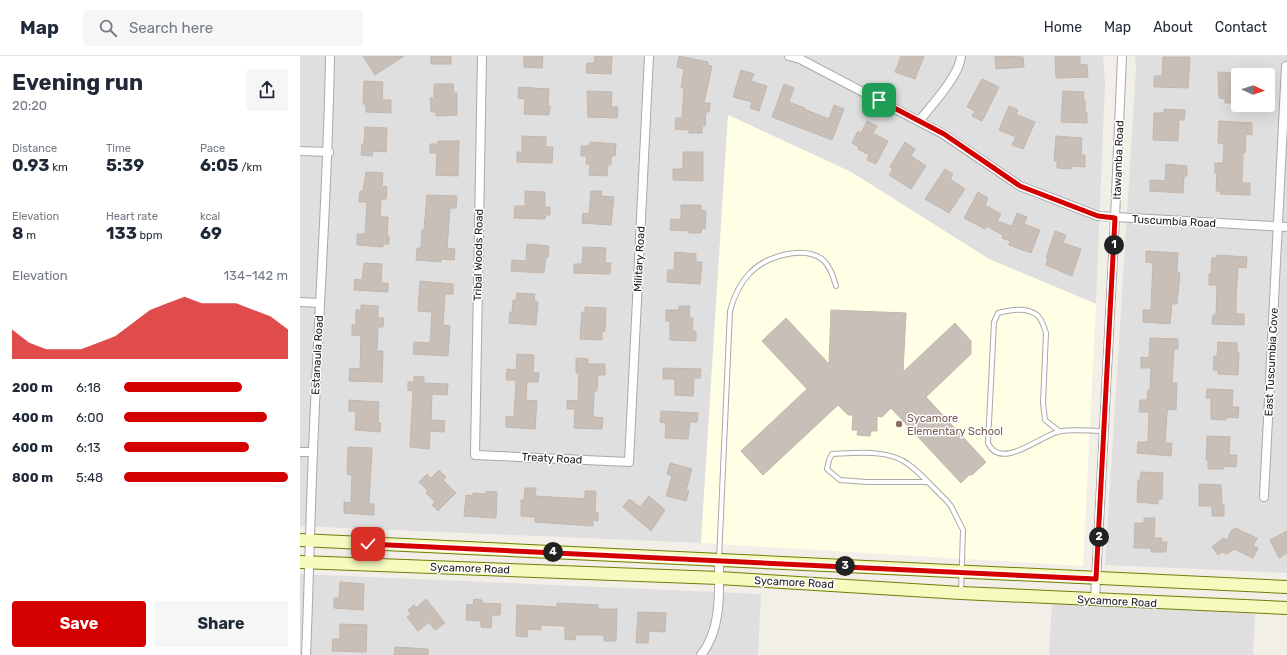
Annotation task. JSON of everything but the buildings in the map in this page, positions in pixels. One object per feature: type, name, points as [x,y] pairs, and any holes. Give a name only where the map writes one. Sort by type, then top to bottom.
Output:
[{"type":"street","name":"Estanaula Road","points":[[306,655],[305,541],[312,452],[329,152],[330,56]]},
{"type":"street","name":"Tribal Woods Road","points":[[475,455],[482,56]]},
{"type":"street","name":"Military Road","points":[[629,462],[649,56]]},
{"type":"street","name":"Tuscumbia Road","points":[[789,56],[800,59],[944,134],[1020,186],[1098,216],[1287,227]]},
{"type":"street","points":[[919,121],[950,82],[961,60],[961,56]]},
{"type":"street","name":"Itawamba Road","points":[[1095,600],[1122,56]]},
{"type":"street","name":"East Tuscumbia Cove","points":[[1264,497],[1286,66]]},
{"type":"street","points":[[300,151],[329,152]]},
{"type":"street","points":[[300,302],[320,303]]},
{"type":"street","points":[[300,452],[312,452]]},
{"type":"street","name":"Treaty Road","points":[[475,455],[629,462]]},
{"type":"street","name":"Sycamore Road","points":[[305,541],[1287,587]]},
{"type":"street","points":[[701,655],[712,638],[714,628],[719,578],[719,560]]},
{"type":"street","name":"Sycamore Road","points":[[305,562],[719,578],[961,593],[1287,608]]},
{"type":"lane","points":[[719,560],[730,311],[735,294],[743,281],[761,263],[789,254],[810,255],[821,259],[830,268],[836,286]]},
{"type":"lane","points":[[1059,431],[1045,420],[1043,403],[1046,333],[1042,323],[1037,315],[1030,312],[1008,310],[998,313],[994,322],[988,443],[991,450],[996,453],[1013,454],[1059,431],[1104,432]]},
{"type":"lane","points":[[927,482],[867,482],[840,480],[827,469],[832,454],[893,456],[908,464],[927,482],[951,506],[963,530],[961,593]]},
{"type":"shaded area","points":[[300,56],[1103,56],[1105,83],[1096,304],[989,259],[851,172],[728,115],[701,543],[300,526]]},
{"type":"shaded area","points":[[1135,56],[1287,56],[1287,573],[1105,565],[1136,69]]},
{"type":"shaded area","name":"Sycamore Elementary School","points":[[728,115],[851,172],[989,259],[1096,304],[1083,566],[701,543]]},
{"type":"shaded area","points":[[300,574],[761,594],[758,655],[300,655]]},
{"type":"shaded area","points":[[1052,602],[1255,614],[1253,655],[1049,655]]},
{"type":"place","name":"Sycamore Elementary School","points":[[899,424]]},
{"type":"route","points":[[368,544],[1096,579],[1115,218],[1098,216],[1020,186],[944,134],[879,100]]}]
